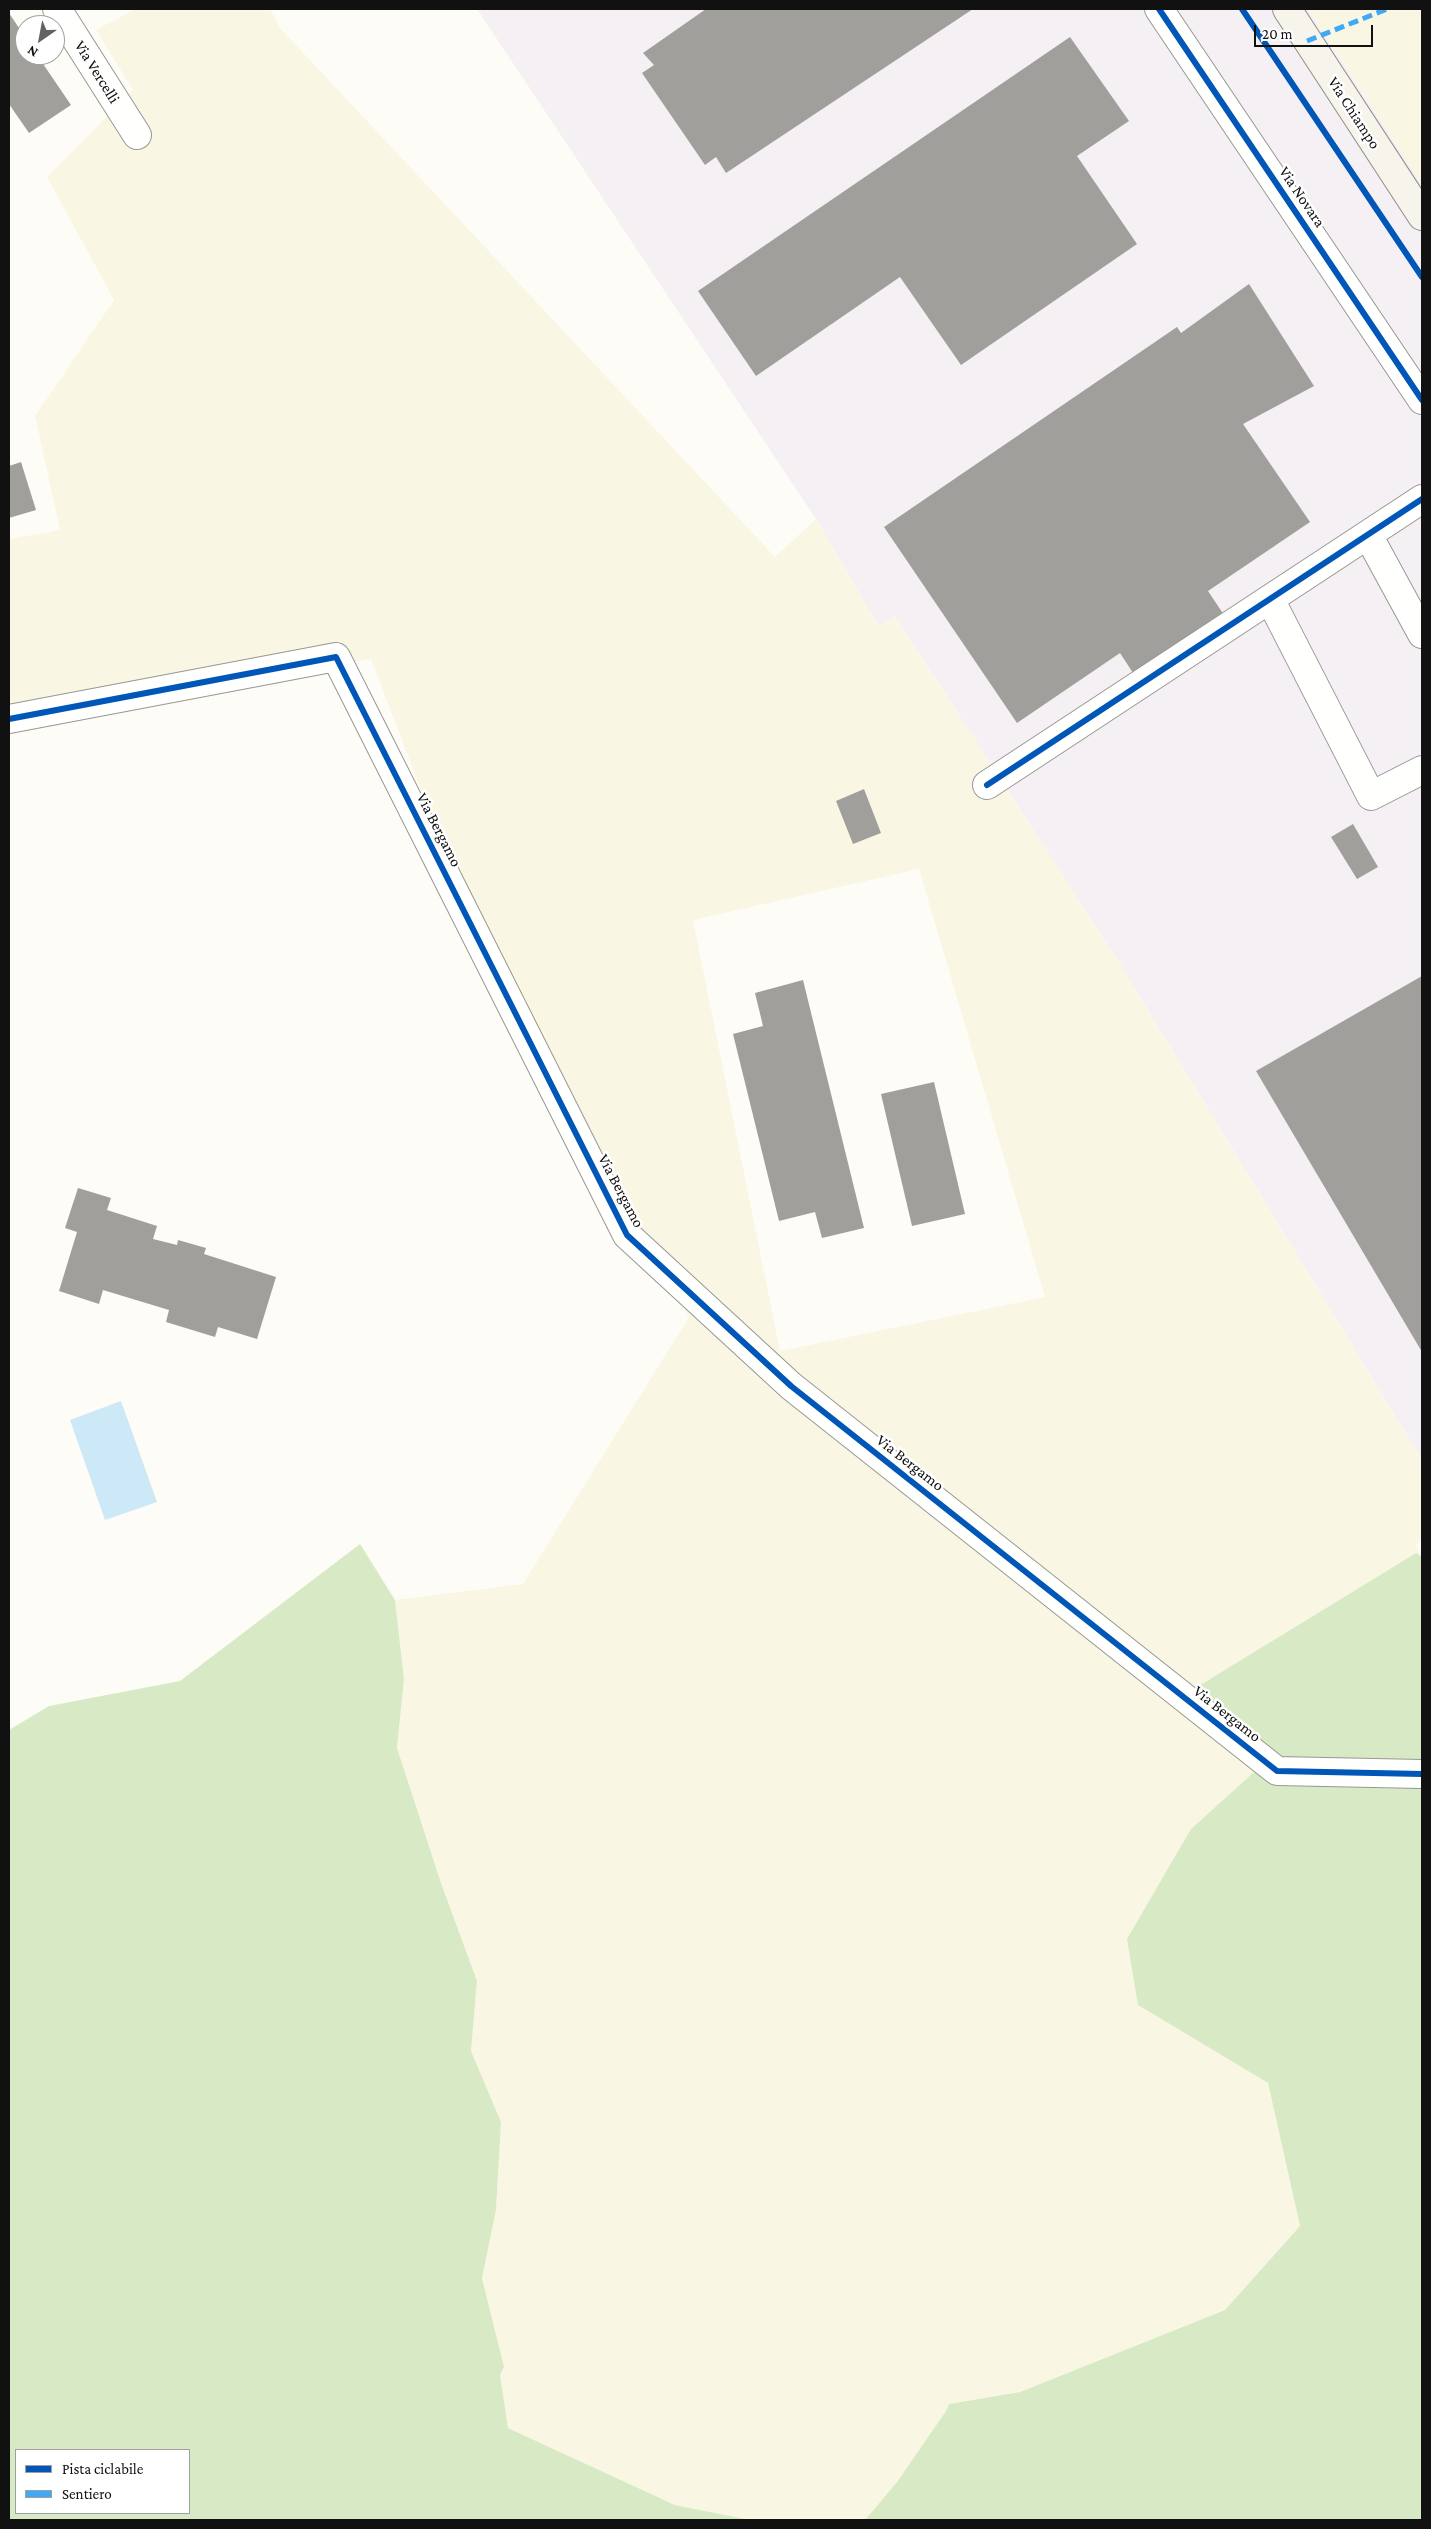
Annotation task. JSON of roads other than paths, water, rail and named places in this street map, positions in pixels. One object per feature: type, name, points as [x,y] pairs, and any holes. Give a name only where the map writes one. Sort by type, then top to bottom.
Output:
[{"type":"main road","name":"Via Chiampo","points":[[1287,9],[1422,216]]},
{"type":"street","name":"Via Vercelli","points":[[57,9],[137,135]]},
{"type":"street","name":"Via Novara","points":[[1159,9],[1422,400]]},
{"type":"street","points":[[987,785],[1422,499]]},
{"type":"street","points":[[1368,534],[1422,634]]},
{"type":"street","points":[[1270,600],[1371,796],[1422,770]]},
{"type":"street","name":"Via Bergamo","points":[[9,719],[336,657],[626,1235],[791,1386],[1277,1771],[1422,1774]]},
{"type":"water","points":[[121,1401],[157,1502],[105,1520],[70,1420]]}]
